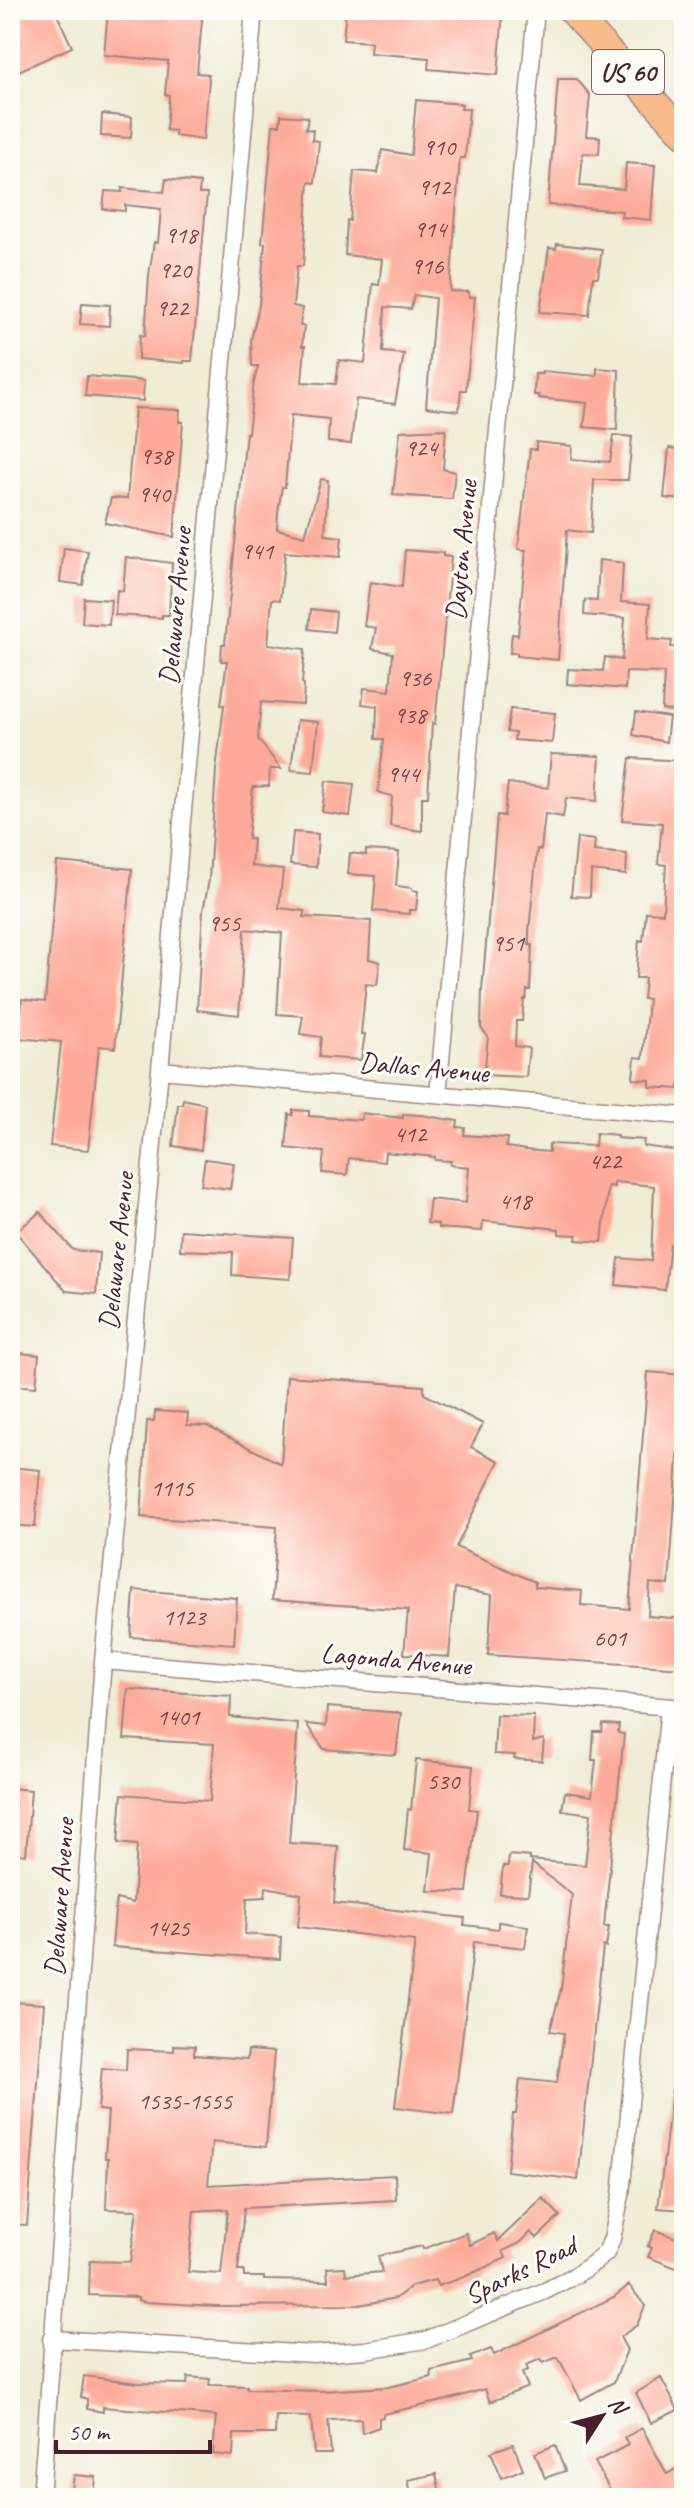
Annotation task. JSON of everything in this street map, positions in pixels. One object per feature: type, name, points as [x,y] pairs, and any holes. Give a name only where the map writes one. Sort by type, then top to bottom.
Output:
[{"type":"main road","name":"US 60","points":[[571,10],[684,134]]},
{"type":"street","name":"Delaware Avenue","points":[[41,2498],[103,1661],[160,1070],[254,10]]},
{"type":"street","name":"Dayton Avenue","points":[[438,1094],[536,10]]},
{"type":"street","name":"Dallas Avenue","points":[[160,1070],[684,1116]]},
{"type":"street","name":"Lagonda Avenue","points":[[103,1661],[677,1707]]},
{"type":"street","name":"Sparks Road","points":[[51,2339],[314,2354],[397,2346],[426,2340],[465,2326],[545,2291],[576,2275],[606,2253],[621,2195],[677,1707]]},
{"type":"building","points":[[10,10],[55,10],[72,47],[10,75]]},
{"type":"building","points":[[108,10],[203,10],[197,73],[208,74],[209,80],[203,140],[175,136],[175,131],[166,130],[168,61],[104,55]]},
{"type":"building","points":[[346,10],[503,10],[498,75],[428,69],[429,58],[370,53],[371,42],[343,40]]},
{"type":"building","points":[[558,79],[577,79],[590,95],[586,136],[600,137],[599,154],[583,153],[580,186],[624,189],[626,163],[655,165],[651,220],[621,217],[622,211],[548,205]]},
{"type":"building","points":[[416,100],[462,104],[461,109],[469,109],[465,158],[460,158],[450,291],[469,292],[469,297],[475,297],[466,390],[461,390],[459,411],[426,407],[435,298],[414,295],[411,309],[385,307],[383,352],[404,354],[395,404],[356,399],[351,444],[328,442],[329,419],[291,415],[285,487],[282,487],[278,512],[277,529],[305,536],[321,479],[328,480],[325,535],[342,537],[340,557],[285,552],[280,600],[272,599],[268,644],[305,649],[303,705],[261,702],[258,739],[281,769],[270,769],[269,786],[253,787],[248,839],[253,839],[251,866],[283,870],[279,908],[304,911],[304,917],[371,921],[369,959],[380,962],[377,985],[366,984],[361,1060],[319,1057],[321,1037],[300,1034],[303,1016],[277,1014],[282,933],[245,929],[239,1015],[197,1010],[203,911],[209,880],[216,770],[224,705],[221,705],[227,661],[221,661],[222,644],[225,644],[246,433],[258,366],[252,366],[251,340],[259,305],[273,125],[280,125],[281,115],[308,117],[306,129],[313,130],[312,140],[319,141],[315,183],[309,182],[303,266],[297,266],[293,306],[302,308],[300,326],[304,326],[302,346],[305,346],[302,382],[336,384],[339,360],[365,363],[373,284],[379,285],[382,259],[345,255],[354,171],[378,173],[382,150],[411,155]]},
{"type":"building","points":[[102,114],[132,117],[131,138],[101,136]]},
{"type":"building","points":[[166,179],[200,183],[199,194],[207,194],[192,361],[184,363],[138,359],[140,335],[145,336],[149,275],[154,242],[158,243],[161,209],[125,205],[125,211],[103,209],[105,191],[122,192],[122,188],[164,192]]},
{"type":"building","points":[[557,244],[602,249],[598,277],[593,277],[589,315],[540,312],[549,248],[556,249]]},
{"type":"building","points":[[82,303],[110,305],[109,326],[80,324]]},
{"type":"building","points":[[597,368],[619,370],[617,430],[584,427],[587,403],[534,395],[535,374],[542,374],[542,371],[597,376]]},
{"type":"building","points":[[87,376],[144,381],[143,401],[85,396]]},
{"type":"building","points":[[135,408],[180,410],[179,422],[183,422],[174,537],[105,523],[111,498],[127,499]]},
{"type":"building","points":[[446,429],[443,469],[455,472],[452,499],[393,495],[400,431]]},
{"type":"building","points":[[614,435],[632,437],[628,480],[594,480],[591,533],[567,530],[558,660],[510,653],[512,634],[518,635],[526,550],[518,549],[530,449],[536,450],[536,442],[572,446],[571,459],[610,462]]},
{"type":"building","points":[[669,448],[684,450],[684,500],[664,498]]},
{"type":"building","points":[[64,548],[88,551],[83,585],[60,582]]},
{"type":"building","points":[[405,550],[443,553],[443,556],[451,557],[435,724],[432,723],[428,797],[422,797],[422,831],[390,826],[392,796],[378,792],[384,739],[376,739],[377,706],[362,704],[364,688],[390,691],[393,653],[372,649],[376,628],[364,626],[370,582],[402,587]]},
{"type":"building","points":[[126,557],[172,563],[169,615],[162,615],[162,618],[115,615],[117,590],[123,591]]},
{"type":"building","points":[[599,560],[623,563],[621,602],[650,604],[648,639],[672,641],[671,647],[684,649],[684,712],[662,710],[664,673],[626,672],[625,689],[567,684],[568,669],[603,671],[605,657],[622,660],[625,618],[584,615],[585,600],[597,601]]},
{"type":"building","points":[[84,598],[111,600],[109,625],[82,623]]},
{"type":"building","points":[[311,609],[336,612],[334,632],[309,629]]},
{"type":"building","points":[[510,709],[555,713],[552,743],[514,740],[515,733],[507,732]]},
{"type":"building","points":[[636,712],[669,717],[666,742],[633,735]]},
{"type":"building","points":[[297,720],[318,722],[313,772],[291,770]]},
{"type":"building","points":[[551,754],[600,756],[597,801],[566,798],[563,817],[545,814],[541,850],[537,849],[529,931],[529,945],[532,945],[530,990],[527,990],[524,999],[522,1021],[516,1021],[515,1046],[529,1048],[526,1077],[484,1075],[488,1037],[481,1028],[482,990],[497,815],[504,816],[508,783],[548,788]]},
{"type":"building","points":[[630,758],[684,761],[684,1085],[679,1085],[679,1089],[650,1087],[650,1080],[633,1079],[635,1057],[643,1058],[648,999],[643,999],[645,978],[636,978],[639,940],[643,941],[646,912],[663,913],[666,865],[658,864],[662,823],[622,820]]},
{"type":"building","points":[[326,781],[354,784],[350,816],[322,812]]},
{"type":"building","points":[[293,832],[318,834],[316,867],[290,865]]},
{"type":"building","points":[[577,838],[595,840],[594,851],[627,854],[626,875],[591,871],[590,897],[571,896]]},
{"type":"building","points":[[366,850],[399,852],[396,886],[418,891],[416,910],[409,910],[409,914],[373,911],[376,876],[348,874],[350,853],[366,855]]},
{"type":"building","points":[[57,862],[132,869],[115,1048],[99,1046],[88,1150],[50,1146],[61,1042],[18,1038],[22,999],[45,1002]]},
{"type":"building","points":[[183,1099],[205,1104],[201,1150],[173,1146],[178,1104],[182,1104]]},
{"type":"building","points":[[293,1110],[309,1111],[309,1116],[361,1120],[362,1113],[403,1118],[403,1114],[421,1115],[458,1121],[457,1127],[465,1128],[464,1135],[507,1138],[506,1147],[526,1150],[549,1152],[549,1144],[595,1146],[596,1133],[644,1140],[643,1146],[684,1152],[684,1246],[670,1244],[665,1290],[616,1285],[619,1258],[651,1261],[654,1186],[614,1182],[614,1187],[608,1186],[602,1242],[576,1240],[577,1235],[559,1234],[559,1229],[483,1221],[482,1231],[438,1228],[438,1224],[427,1223],[430,1199],[466,1203],[469,1167],[450,1165],[451,1161],[435,1160],[435,1157],[385,1152],[384,1162],[349,1158],[347,1175],[322,1173],[324,1152],[286,1148],[289,1114],[293,1115]]},
{"type":"building","points":[[205,1159],[234,1163],[230,1189],[201,1185]]},
{"type":"building","points":[[40,1212],[73,1250],[99,1253],[96,1294],[66,1291],[16,1232]]},
{"type":"building","points":[[181,1230],[293,1238],[290,1279],[232,1275],[233,1252],[180,1250]]},
{"type":"building","points":[[10,1352],[39,1355],[36,1387],[10,1385]]},
{"type":"building","points":[[648,1372],[684,1375],[669,1585],[650,1583],[648,1616],[684,1619],[684,1668],[488,1655],[492,1595],[455,1588],[449,1657],[404,1654],[408,1610],[272,1600],[277,1527],[141,1517],[147,1421],[154,1421],[155,1411],[188,1413],[187,1425],[207,1426],[281,1464],[287,1376],[424,1386],[424,1394],[483,1424],[471,1447],[499,1461],[456,1547],[535,1582],[535,1587],[582,1591],[581,1605],[629,1609]]},
{"type":"building","points":[[10,1467],[40,1470],[35,1527],[10,1525]]},
{"type":"building","points":[[134,1590],[237,1598],[234,1644],[131,1637]]},
{"type":"building","points":[[128,1689],[231,1696],[230,1717],[298,1724],[289,1843],[338,1846],[334,1903],[465,1918],[464,1925],[498,1929],[498,1922],[528,1926],[525,1948],[474,1942],[453,2114],[395,2107],[415,1941],[298,1927],[301,1894],[266,1887],[265,1897],[247,1898],[245,1934],[281,1937],[280,1959],[112,1947],[116,1899],[133,1903],[137,1845],[118,1843],[122,1794],[210,1801],[214,1744],[124,1739]]},
{"type":"building","points":[[327,1707],[401,1713],[396,1755],[324,1749],[306,1724],[326,1726]]},
{"type":"building","points":[[496,1715],[534,1716],[533,1742],[544,1739],[542,1761],[494,1754]]},
{"type":"building","points":[[603,1724],[619,1725],[618,1733],[624,1734],[604,1927],[609,1927],[606,1947],[603,1946],[578,2180],[507,2171],[520,2079],[557,2083],[564,2033],[550,2031],[561,1989],[572,1895],[532,1863],[528,1895],[500,1894],[503,1866],[508,1866],[509,1855],[585,1865],[591,1814],[562,1810],[565,1792],[592,1796],[596,1760],[592,1760],[594,1732],[602,1732]]},
{"type":"building","points":[[416,1760],[473,1766],[469,1809],[477,1810],[467,1892],[428,1891],[432,1853],[404,1850]]},
{"type":"building","points":[[10,1788],[31,1790],[26,1855],[10,1853]]},
{"type":"building","points":[[10,2002],[44,2004],[27,2225],[10,2224]]},
{"type":"building","points":[[174,2045],[195,2046],[194,2055],[247,2059],[248,2050],[274,2052],[266,2147],[212,2142],[208,2185],[395,2175],[396,2200],[244,2208],[238,2271],[244,2271],[244,2277],[328,2281],[327,2268],[345,2267],[346,2275],[382,2272],[378,2256],[422,2246],[423,2249],[466,2233],[470,2245],[494,2233],[498,2241],[543,2198],[560,2216],[537,2238],[531,2232],[520,2243],[503,2251],[506,2258],[464,2277],[438,2286],[435,2280],[412,2286],[396,2298],[359,2305],[215,2306],[89,2295],[90,2261],[130,2262],[137,2210],[106,2209],[108,2111],[98,2110],[102,2068],[126,2070],[127,2049],[174,2051]],"holes":[[[228,2209],[221,2274],[188,2272],[194,2211]]]},
{"type":"building","points":[[672,2089],[684,2089],[684,2210],[658,2208]]},
{"type":"building","points":[[655,2230],[684,2241],[684,2271],[648,2257],[652,2248],[648,2246]]},
{"type":"building","points":[[629,2285],[645,2306],[637,2325],[620,2337],[627,2350],[614,2382],[581,2400],[558,2357],[543,2363],[541,2359],[526,2365],[528,2370],[522,2373],[528,2387],[490,2402],[485,2389],[383,2414],[379,2418],[379,2427],[362,2433],[361,2419],[328,2420],[331,2454],[314,2454],[311,2417],[276,2416],[275,2434],[234,2434],[233,2456],[213,2454],[216,2416],[103,2407],[103,2412],[87,2409],[87,2399],[81,2397],[84,2376],[138,2383],[187,2384],[188,2377],[210,2379],[209,2385],[247,2386],[247,2389],[322,2391],[388,2387],[432,2377],[431,2371],[472,2361],[470,2357],[491,2349],[494,2355],[614,2297]]},
{"type":"building","points":[[661,2378],[678,2410],[651,2423],[636,2393]]},
{"type":"building","points":[[642,2428],[667,2474],[684,2464],[684,2498],[614,2498],[595,2462],[628,2445],[624,2438]]},
{"type":"building","points":[[513,2444],[523,2469],[502,2478],[491,2452]]},
{"type":"building","points":[[555,2445],[565,2471],[545,2478],[535,2453]]},
{"type":"building","points":[[436,2474],[441,2498],[412,2498],[408,2480]]},
{"type":"building","points":[[74,2475],[96,2477],[94,2498],[71,2498]]}]
